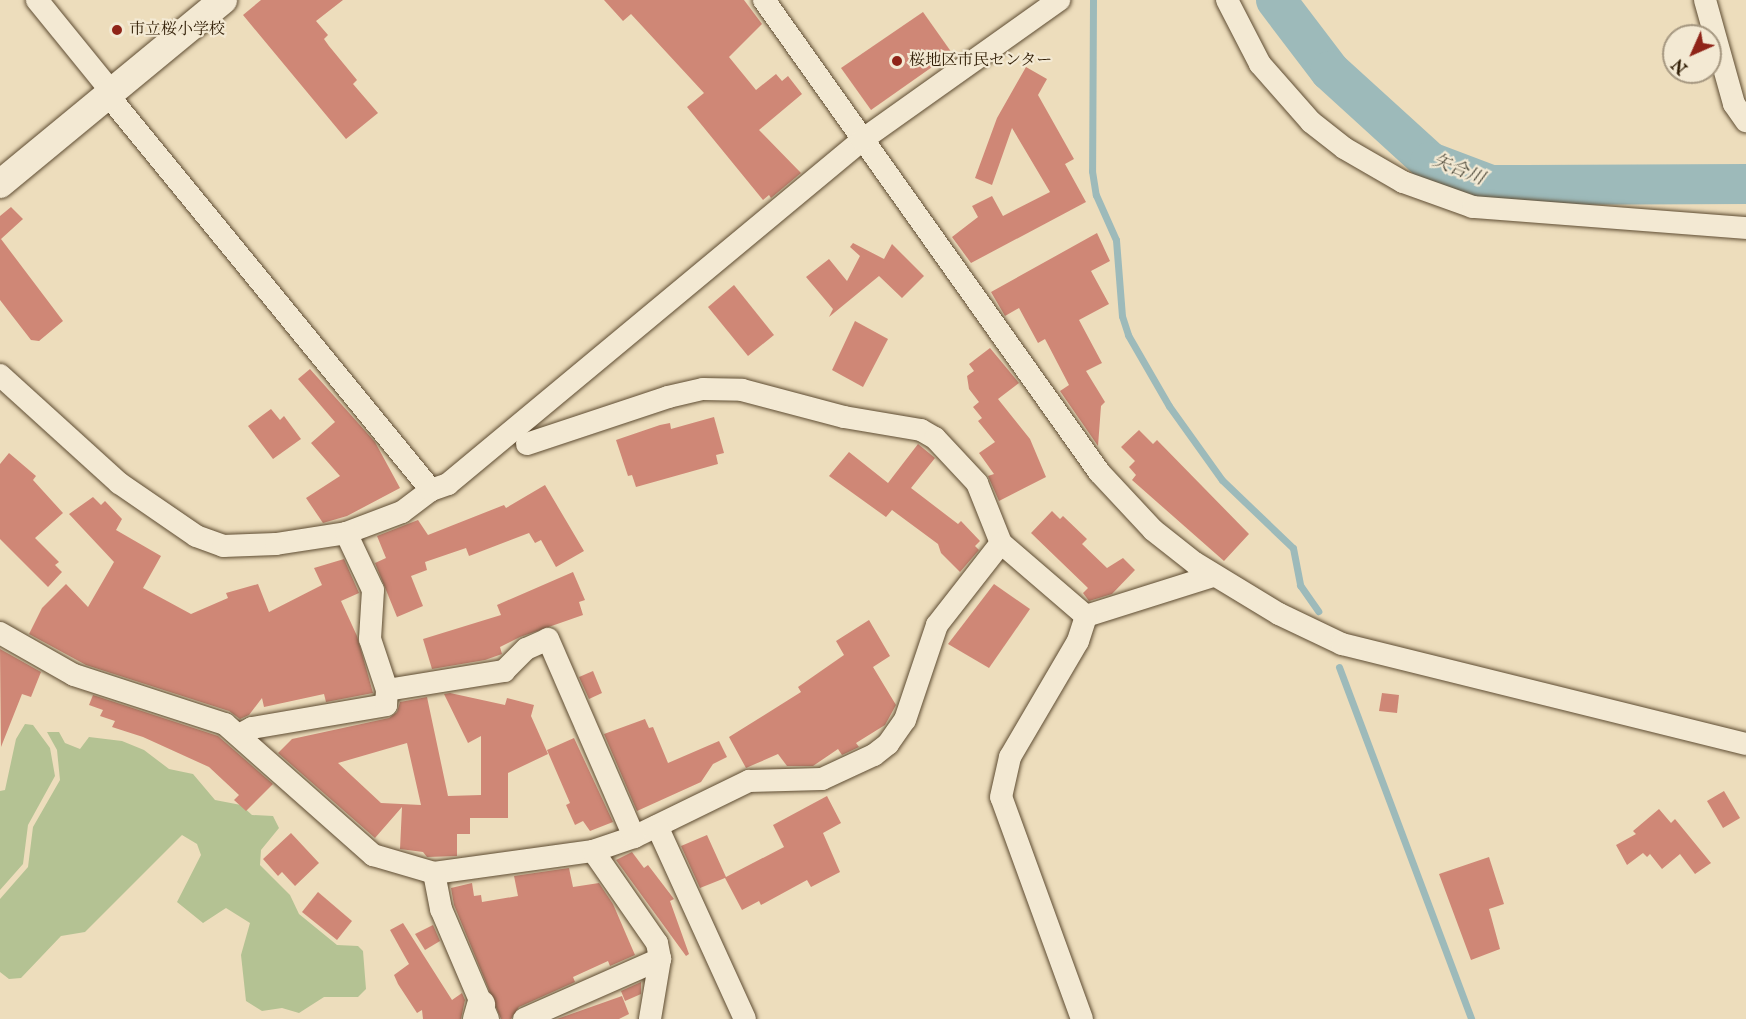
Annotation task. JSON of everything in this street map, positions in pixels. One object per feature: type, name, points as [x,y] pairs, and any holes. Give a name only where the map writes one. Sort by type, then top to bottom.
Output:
[{"type":"street","points":[[37,0],[109,93],[431,490]]},
{"type":"street","points":[[0,184],[224,0]]},
{"type":"street","points":[[764,0],[862,141],[1120,497],[1153,530],[1213,576],[1300,625],[1365,651],[1746,744]]},
{"type":"street","points":[[0,375],[119,483],[196,536],[223,546],[276,544],[346,533],[402,512],[431,490],[448,484],[862,141],[1059,0]]},
{"type":"street","points":[[1227,0],[1260,64],[1288,99],[1344,148],[1403,182],[1473,207],[1746,228]]},
{"type":"street","points":[[1705,0],[1734,104],[1746,120]]},
{"type":"street","points":[[527,444],[668,397],[702,389],[742,390],[844,417],[921,430],[935,438],[977,483],[1001,543],[1086,616]]},
{"type":"street","points":[[239,735],[252,728],[386,705],[387,690],[370,639],[373,590],[346,533]]},
{"type":"street","points":[[0,633],[74,675],[225,724],[373,855],[434,873],[593,851],[634,837],[749,781],[822,779],[840,774],[888,744],[911,706],[937,625],[1001,543]]},
{"type":"street","points":[[1086,616],[1213,576]]},
{"type":"street","points":[[1082,1019],[1001,796],[1010,757],[1078,641],[1086,616]]},
{"type":"street","points":[[387,690],[504,670],[526,649],[548,639],[634,837]]},
{"type":"street","points":[[657,826],[745,1019]]},
{"type":"street","points":[[593,851],[653,933],[660,959],[650,1019]]},
{"type":"street","points":[[434,873],[441,909],[482,1014]]},
{"type":"street","points":[[524,1019],[660,959]]},
{"type":"green space","points":[[25,724],[33,725],[50,748],[55,776],[28,825],[23,864],[0,890],[0,791],[5,790],[16,739]]},
{"type":"green space","points":[[47,732],[59,732],[65,743],[80,749],[89,737],[122,741],[144,750],[169,769],[193,774],[215,800],[241,805],[252,815],[273,816],[279,828],[261,850],[260,865],[290,895],[299,914],[337,945],[358,946],[363,951],[366,989],[358,997],[324,997],[299,1013],[282,1008],[262,1011],[246,1001],[241,955],[250,923],[226,908],[203,923],[177,902],[201,855],[197,844],[182,835],[85,932],[61,936],[21,978],[9,979],[0,972],[0,899],[28,867],[33,827],[60,780],[57,750]]},
{"type":"building","points":[[261,0],[343,0],[316,21],[328,35],[324,39],[357,80],[353,84],[378,113],[346,139],[243,15]]},
{"type":"building","points":[[604,0],[744,0],[762,24],[729,57],[756,90],[776,74],[782,81],[788,76],[802,94],[759,130],[801,173],[771,198],[769,195],[763,200],[687,107],[704,93],[631,14],[623,21]]},
{"type":"building","name":"桜地区市民センター","points":[[923,12],[952,53],[871,110],[841,68]]},
{"type":"building","points":[[1026,67],[1047,79],[1038,95],[1074,159],[1065,164],[1086,202],[971,263],[952,237],[978,217],[972,206],[992,196],[1003,216],[1050,192],[1012,128],[992,185],[975,178],[997,118]]},
{"type":"building","points":[[11,207],[23,219],[1,239],[63,321],[39,341],[31,340],[0,300],[0,216]]},
{"type":"building","points":[[1097,233],[1110,261],[1091,271],[1109,304],[1079,320],[1102,363],[1086,371],[1105,402],[1101,406],[1098,446],[1060,391],[1069,385],[1045,339],[1038,343],[1019,308],[1005,316],[991,292]]},
{"type":"building","points":[[853,243],[884,259],[892,244],[924,276],[902,298],[879,276],[829,317],[833,309],[806,277],[829,259],[847,281],[860,256],[850,247]]},
{"type":"building","points":[[734,285],[774,335],[748,356],[708,307]]},
{"type":"building","points":[[855,321],[888,339],[863,387],[832,370]]},
{"type":"building","points":[[990,348],[1019,383],[998,399],[1030,439],[1046,477],[999,501],[988,476],[994,474],[979,453],[995,442],[978,421],[982,418],[973,407],[979,402],[969,389],[967,376],[974,371],[969,364]]},
{"type":"building","points":[[310,369],[375,442],[400,488],[347,516],[323,523],[306,498],[340,476],[311,443],[335,422],[298,379]]},
{"type":"building","points":[[271,409],[280,420],[284,416],[301,439],[273,459],[248,426]]},
{"type":"building","points":[[714,417],[724,453],[716,455],[718,464],[636,487],[632,475],[628,476],[616,440],[660,425],[670,423],[671,429]]},
{"type":"building","points":[[1139,430],[1153,444],[1157,440],[1249,534],[1224,561],[1132,480],[1136,475],[1129,467],[1135,461],[1121,447]]},
{"type":"building","points":[[918,444],[935,458],[911,488],[958,524],[961,521],[980,541],[975,546],[979,550],[960,572],[941,553],[938,544],[892,510],[886,517],[829,476],[849,452],[888,483]]},
{"type":"building","points":[[9,453],[36,476],[33,480],[63,513],[35,538],[59,562],[55,565],[62,572],[48,587],[0,539],[0,464]]},
{"type":"building","points":[[545,485],[584,551],[556,567],[541,540],[535,543],[529,533],[469,556],[466,548],[425,562],[427,570],[411,576],[423,606],[397,617],[375,563],[386,558],[377,536],[418,520],[428,535],[504,505],[506,508]]},
{"type":"building","points":[[93,497],[101,505],[105,501],[122,519],[116,530],[161,556],[143,588],[191,614],[228,598],[226,593],[258,584],[269,612],[322,585],[314,568],[344,559],[359,593],[341,601],[357,636],[373,693],[326,702],[324,694],[264,707],[262,698],[249,715],[240,719],[229,711],[86,665],[29,634],[42,608],[66,584],[88,607],[114,562],[69,514]]},
{"type":"building","points":[[1052,511],[1060,519],[1063,516],[1087,539],[1082,544],[1107,568],[1123,558],[1135,570],[1112,594],[1089,601],[1083,593],[1088,588],[1031,533]]},
{"type":"building","points":[[573,572],[585,600],[579,602],[583,615],[520,637],[500,647],[502,654],[485,660],[432,669],[423,639],[501,615],[497,605]]},
{"type":"building","points":[[994,584],[1030,609],[989,668],[948,644]]},
{"type":"building","points":[[869,620],[890,656],[873,667],[896,705],[885,725],[856,743],[859,747],[842,755],[838,749],[813,766],[787,766],[778,754],[746,768],[729,737],[801,692],[798,687],[844,655],[836,641]]},
{"type":"building","points":[[0,649],[41,672],[31,697],[22,694],[1,747]]},
{"type":"building","points":[[593,671],[602,693],[589,699],[579,677]]},
{"type":"building","points":[[450,693],[505,705],[507,698],[534,705],[531,716],[548,754],[508,773],[508,818],[470,818],[470,834],[457,834],[457,856],[427,857],[423,852],[400,849],[402,807],[375,838],[278,753],[292,739],[389,718],[397,712],[400,702],[427,697],[448,796],[481,795],[481,736],[468,743],[444,694]],"holes":[[[407,743],[421,805],[381,803],[338,763]]]},
{"type":"building","points":[[1382,693],[1399,695],[1397,713],[1379,711]]},
{"type":"building","points":[[93,695],[218,736],[273,784],[246,811],[234,800],[239,795],[209,767],[143,737],[112,727],[115,721],[100,716],[103,710],[89,705]]},
{"type":"building","points":[[645,719],[649,728],[653,727],[668,763],[719,741],[727,757],[713,764],[701,782],[637,811],[604,734]]},
{"type":"building","points":[[574,738],[613,822],[590,831],[583,821],[575,825],[566,805],[570,803],[547,750]]},
{"type":"building","points":[[1724,791],[1740,818],[1723,828],[1707,801]]},
{"type":"building","points":[[827,796],[841,823],[823,833],[840,872],[811,887],[807,880],[761,905],[759,901],[742,910],[725,878],[700,888],[681,846],[707,835],[726,877],[784,847],[773,825]]},
{"type":"building","points":[[1659,809],[1671,823],[1675,819],[1711,863],[1695,874],[1680,854],[1662,869],[1650,854],[1647,857],[1643,853],[1627,865],[1616,845],[1636,834],[1633,831]]},
{"type":"building","points":[[291,833],[319,863],[295,886],[282,872],[278,876],[263,859]]},
{"type":"building","points":[[632,852],[644,868],[648,865],[674,899],[670,901],[689,954],[686,956],[616,860]]},
{"type":"building","points":[[1489,857],[1504,904],[1489,909],[1500,949],[1471,960],[1439,874]]},
{"type":"building","points":[[569,868],[573,887],[599,883],[613,904],[635,955],[610,966],[608,961],[573,977],[575,982],[519,1007],[511,1019],[501,1019],[454,905],[451,888],[472,883],[474,896],[481,895],[482,902],[518,896],[514,876]]},
{"type":"building","points":[[318,892],[352,921],[337,940],[302,912]]},
{"type":"building","points":[[403,923],[452,1000],[462,993],[465,1000],[461,1019],[423,1019],[422,1010],[417,1013],[398,984],[394,975],[409,964],[390,930]]},
{"type":"building","points":[[433,925],[440,941],[425,950],[415,934]]},
{"type":"building","points":[[641,982],[641,994],[625,1001],[621,991]]},
{"type":"building","points":[[622,996],[629,1014],[619,1019],[557,1019]]},
{"type":"waterway","points":[[1093,0],[1092,171],[1096,195],[1116,240],[1122,316],[1128,335],[1169,406],[1222,480],[1293,548],[1300,585],[1318,611]]},
{"type":"waterway","name":"矢合川","points":[[1276,0],[1330,71],[1430,162],[1491,185],[1746,184]]},
{"type":"waterway","points":[[1339,667],[1471,1019]]},
{"type":"place","name":"市立桜小学校","points":[[117,30]]},
{"type":"place","name":"桜地区市民センター","points":[[897,61]]}]
